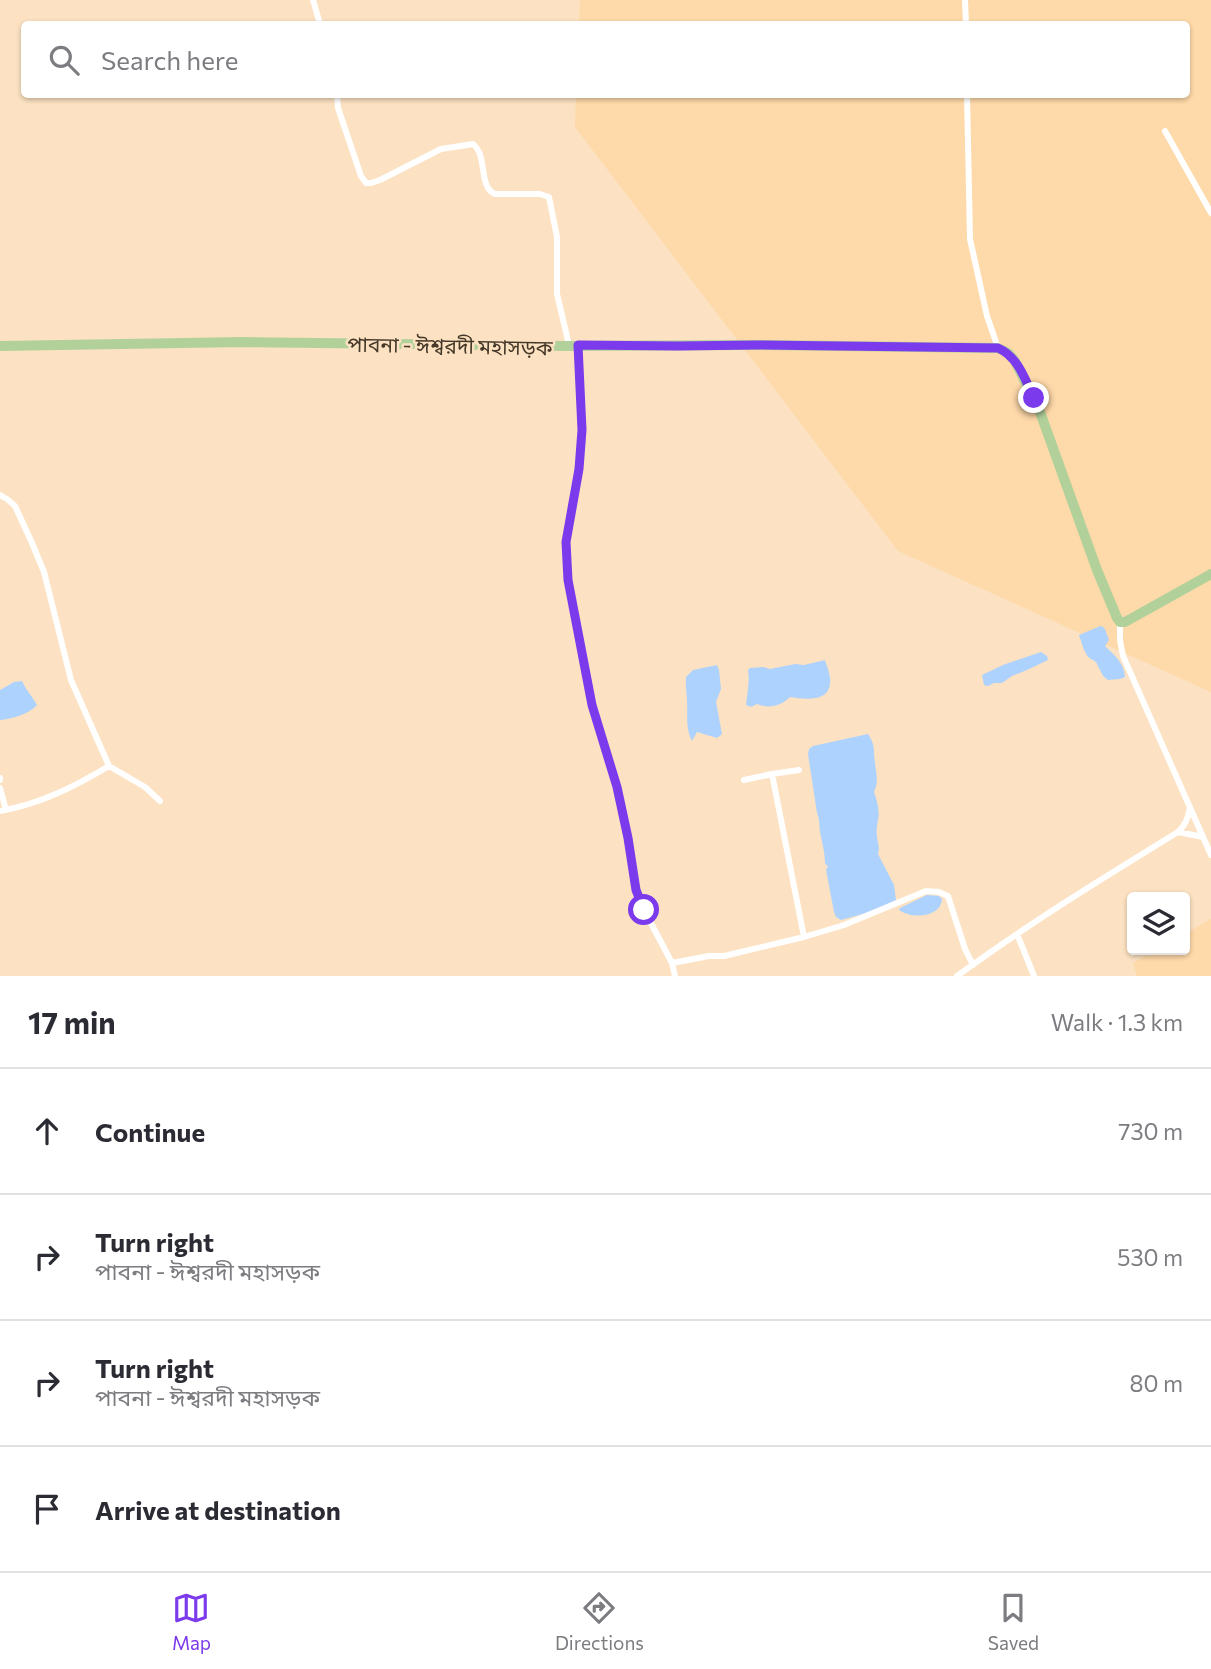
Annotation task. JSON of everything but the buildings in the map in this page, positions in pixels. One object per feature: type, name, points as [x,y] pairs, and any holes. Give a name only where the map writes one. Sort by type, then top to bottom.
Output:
[{"type":"main road","name":"পাবনা - ঈশ্বরদী মহাসড়ক","points":[[0,346],[244,342],[998,348]]},
{"type":"main road","points":[[998,348],[1008,353],[1015,361],[1040,412],[1097,570],[1120,622],[1125,622],[1211,575]]},
{"type":"street","points":[[313,0],[319,21]]},
{"type":"street","points":[[965,0],[966,21]]},
{"type":"street","points":[[337,98],[338,108],[361,176],[366,183],[380,180],[441,149],[473,144],[479,150],[490,192],[540,194],[549,197],[557,237],[556,280],[560,310],[572,343],[582,430],[579,469],[566,542],[568,580],[592,705],[617,787],[636,890],[672,963],[675,976]]},
{"type":"street","points":[[967,98],[970,239],[979,286],[998,348]]},
{"type":"street","points":[[1165,131],[1211,213]]},
{"type":"street","points":[[0,495],[15,506],[44,572],[71,680],[109,766],[145,787],[160,801]]},
{"type":"street","points":[[1120,622],[1123,656],[1211,855]]},
{"type":"street","points":[[0,788],[3,810],[65,792],[109,766]]},
{"type":"street","points":[[744,780],[799,770]]},
{"type":"street","points":[[772,774],[804,937]]},
{"type":"street","points":[[957,976],[1017,933],[1178,832],[1188,819],[1190,807]]},
{"type":"street","points":[[1178,832],[1203,836]]},
{"type":"street","points":[[672,963],[724,956],[804,937],[844,925],[919,893],[934,892],[948,896],[973,965]]},
{"type":"street","points":[[1017,933],[1034,976]]},
{"type":"shaded area","points":[[580,0],[1211,0],[1211,692],[898,551],[575,127],[576,98],[1190,98],[1190,21],[579,21]]},
{"type":"shaded area","points":[[1211,919],[1211,976],[1137,976],[1133,963],[1147,955],[1190,955],[1190,931]]},
{"type":"water","points":[[1102,626],[1109,640],[1105,646],[1123,667],[1125,677],[1120,679],[1108,680],[1103,676],[1096,662],[1088,657],[1084,650],[1079,635]]},
{"type":"water","points":[[1041,652],[1048,660],[1002,683],[984,685],[982,675]]},
{"type":"water","points":[[825,660],[830,683],[829,689],[820,697],[790,697],[783,703],[770,706],[746,705],[750,668],[770,669]]},
{"type":"water","points":[[717,665],[721,689],[716,702],[722,734],[717,738],[697,732],[692,741],[688,726],[686,677],[693,670]]},
{"type":"water","points":[[22,681],[37,705],[20,716],[0,720],[0,690],[14,682]]},
{"type":"water","points":[[868,734],[873,745],[877,777],[874,792],[879,813],[878,854],[894,885],[896,900],[877,910],[841,920],[834,912],[808,754],[813,746]]},
{"type":"water","points":[[927,895],[939,896],[942,899],[937,910],[925,915],[911,915],[899,910],[900,908]]},
{"type":"route","points":[[644,910],[636,890],[617,787],[592,705],[568,580],[566,542],[579,469],[582,430],[578,345],[998,348],[1008,353],[1015,361],[1034,398]]}]
